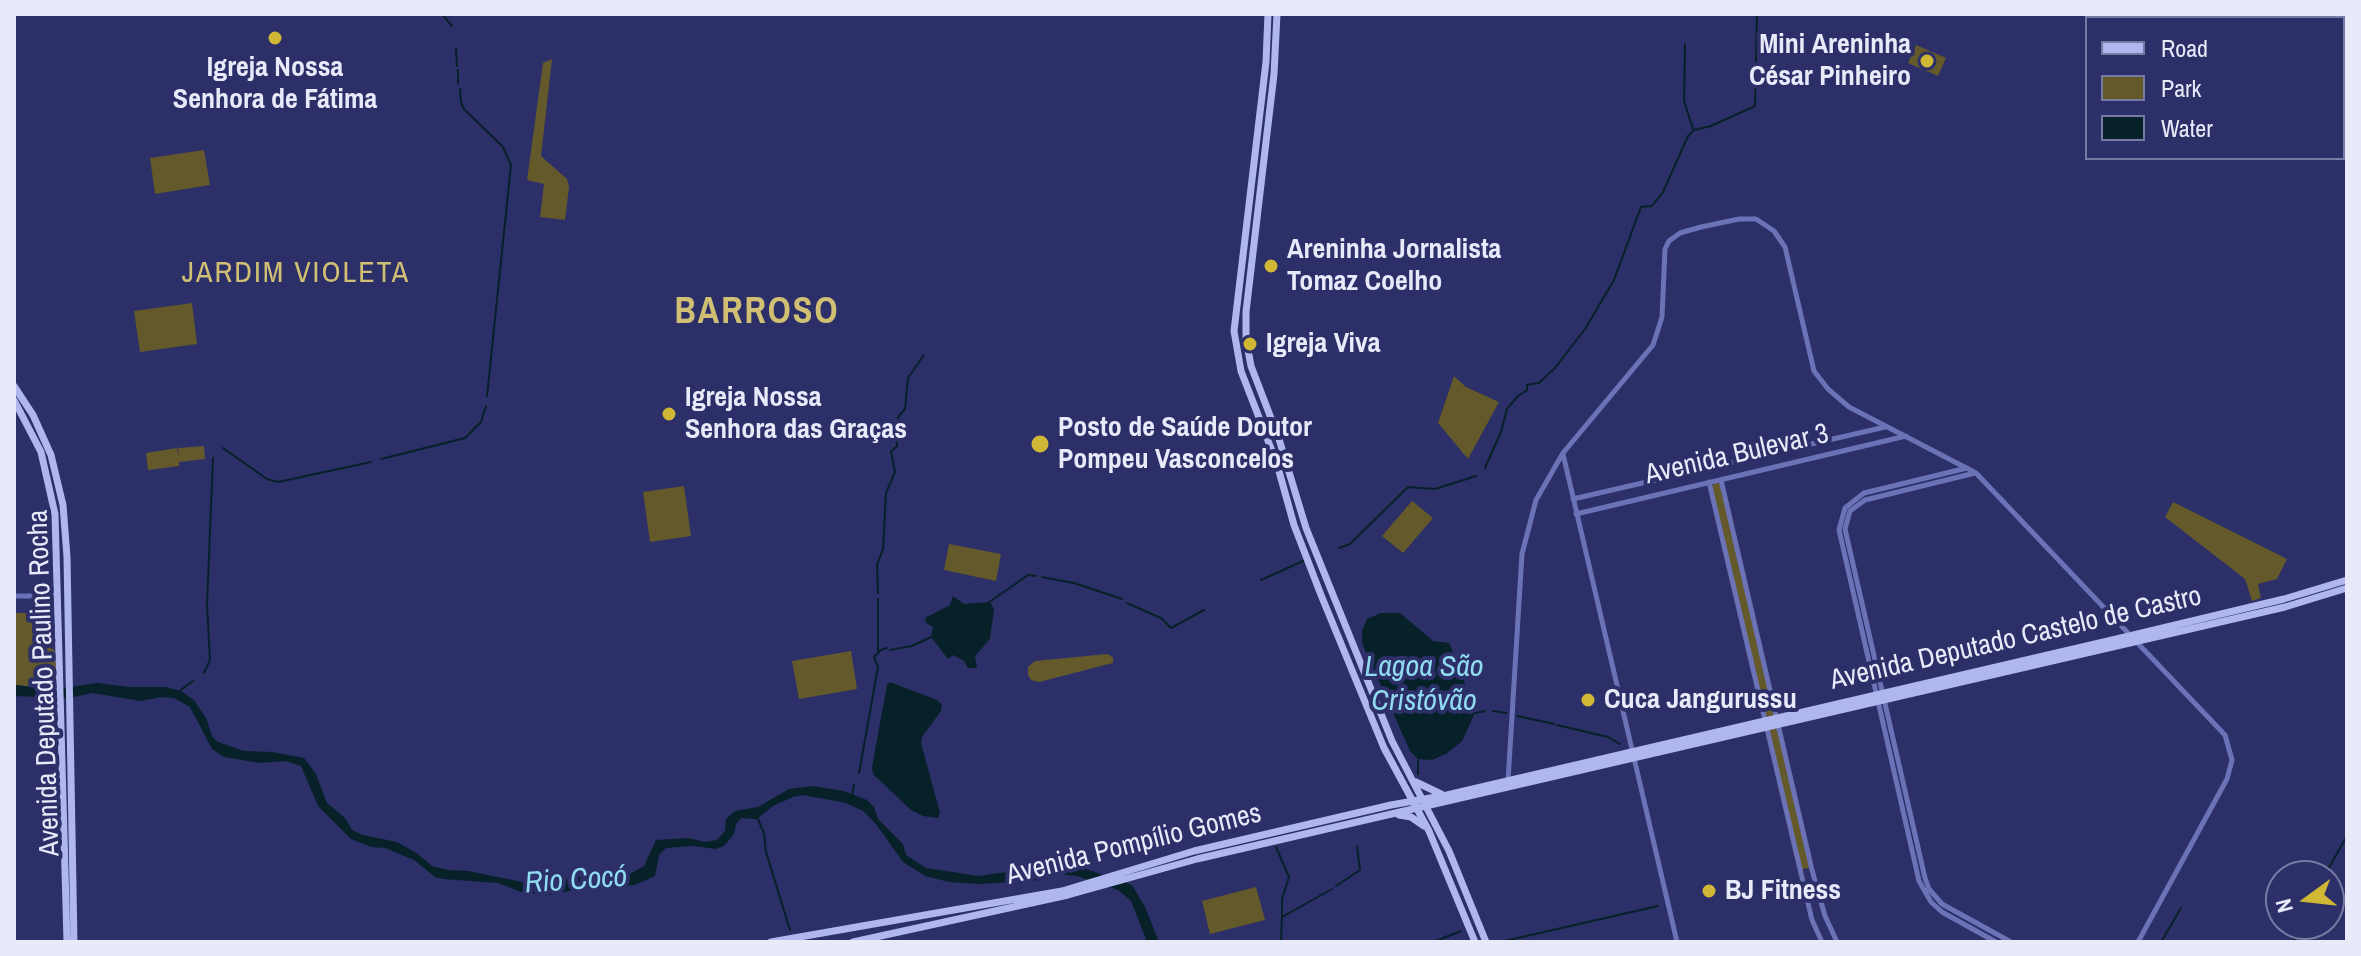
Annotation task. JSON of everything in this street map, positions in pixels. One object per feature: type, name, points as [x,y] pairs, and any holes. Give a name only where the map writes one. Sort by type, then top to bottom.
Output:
[{"type":"main road","points":[[1268,14],[1273,35],[1246,312],[1246,339],[1253,372],[1282,447],[1306,528],[1392,741],[1437,826],[1486,942]]},
{"type":"main road","points":[[1277,14],[1249,191],[1234,331],[1241,371],[1272,450],[1300,540],[1384,748],[1429,831],[1475,942]]},
{"type":"main road","points":[[1249,191],[1259,193]]},
{"type":"main road","name":"Avenida Deputado Paulino Rocha","points":[[14,386],[33,415],[51,455],[60,486],[67,557],[65,675],[74,942]]},
{"type":"main road","name":"Avenida Deputado Paulino Rocha","points":[[14,400],[41,452],[50,483],[57,535],[65,675]]},
{"type":"main road","points":[[1267,437],[1277,433]]},
{"type":"main road","points":[[1272,450],[1282,447]]},
{"type":"main road","name":"Avenida Deputado Castelo de Castro","points":[[1446,799],[1508,781],[1633,756],[2135,638],[2347,580]]},
{"type":"main road","name":"Avenida Deputado Castelo de Castro","points":[[2135,638],[2285,607],[2347,588]]},
{"type":"main road","points":[[1346,654],[1355,650]]},
{"type":"main road","points":[[1351,665],[1360,661]]},
{"type":"main road","name":"Avenida Deputado Paulino Rocha","points":[[66,712],[67,942]]},
{"type":"main road","name":"Avenida Deputado Castelo de Castro","points":[[1415,805],[1564,771]]},
{"type":"main road","points":[[1413,780],[1446,799],[1440,807],[1437,826]]},
{"type":"main road","points":[[1403,784],[1400,800],[1392,810],[1411,817],[1429,831]]},
{"type":"main road","name":"Avenida Pompílio Gomes","points":[[853,942],[1096,886],[1194,851],[1415,805]]},
{"type":"main road","points":[[1448,878],[1458,875]]},
{"type":"main road","name":"Avenida Pompílio Gomes","points":[[776,941],[1096,886]]},
{"type":"street","points":[[1508,781],[1522,554],[1531,512],[1563,453],[1653,345],[1662,317],[1665,249],[1671,240],[1683,232],[1701,227],[1744,218],[1759,220],[1774,231],[1786,250],[1816,375],[1841,402],[1976,473],[2222,729],[2231,751],[2231,770],[2180,870],[2138,942]]},
{"type":"street","name":"Avenida Bulevar 3","points":[[1573,499],[1886,426]]},
{"type":"street","name":"Avenida Bulevar 3","points":[[1576,514],[1906,436]]},
{"type":"street","points":[[1563,453],[1677,942]]},
{"type":"street","points":[[1757,458],[1759,471]]},
{"type":"street","points":[[1968,468],[1855,498],[1840,518],[1839,534],[1929,889],[1936,899],[1958,914],[2011,942]]},
{"type":"street","points":[[1903,486],[1976,473]]},
{"type":"street","points":[[1721,480],[1820,901],[1837,942]]},
{"type":"street","points":[[1709,482],[1812,920],[1822,942]]},
{"type":"street","points":[[14,596],[59,596]]},
{"type":"street","points":[[1880,698],[1919,881],[1924,892],[1942,912],[1996,942]]},
{"type":"green space","name":"Mini Areninha César Pinheiro","points":[[1916,45],[1946,58],[1938,76],[1908,63]]},
{"type":"green space","points":[[552,59],[541,156],[567,179],[565,220],[540,217],[544,184],[527,180],[543,63]]},
{"type":"green space","points":[[204,150],[210,185],[155,194],[150,158]]},
{"type":"green space","points":[[192,303],[197,344],[140,352],[134,311]]},
{"type":"green space","points":[[1454,376],[1466,387],[1499,402],[1468,459],[1438,423]]},
{"type":"green space","points":[[204,446],[205,459],[148,470],[146,453],[177,448],[179,457],[178,448]]},
{"type":"green space","points":[[1718,482],[1774,715],[1766,717],[1711,486]]},
{"type":"green space","points":[[684,486],[691,536],[650,542],[643,492]]},
{"type":"green space","points":[[1412,501],[1433,518],[1403,553],[1382,536]]},
{"type":"green space","points":[[2173,502],[2287,559],[2277,579],[2258,584],[2261,598],[2252,601],[2245,579],[2165,517]]},
{"type":"green space","points":[[949,544],[1001,554],[996,581],[944,570]]},
{"type":"green space","points":[[14,613],[28,613],[34,620],[43,622],[51,649],[54,649],[58,689],[14,685]]},
{"type":"green space","points":[[851,651],[857,689],[799,699],[792,661]]},
{"type":"green space","points":[[1107,654],[1113,657],[1113,663],[1039,682],[1031,680],[1028,675],[1028,667],[1035,661]]},
{"type":"green space","points":[[1778,728],[1810,868],[1801,869],[1769,730]]},
{"type":"green space","points":[[1256,887],[1265,920],[1210,934],[1202,901]]},
{"type":"water","points":[[953,596],[964,604],[990,602],[994,609],[990,639],[975,656],[977,668],[968,668],[964,661],[953,655],[948,659],[931,637],[933,627],[926,623],[925,618],[950,605]]},
{"type":"water","name":"Lagoa São Cristóvão","points":[[1381,613],[1400,613],[1433,641],[1449,643],[1463,675],[1470,709],[1475,713],[1462,741],[1446,754],[1432,760],[1418,759],[1410,751],[1362,643],[1362,631],[1367,619]]},
{"type":"water","points":[[890,682],[937,700],[942,705],[921,743],[940,813],[938,818],[911,810],[873,774],[887,685]]},
{"type":"water","name":"Rio Cocó","points":[[97,683],[165,687],[181,691],[194,700],[218,742],[244,751],[304,758],[316,774],[327,803],[345,818],[352,830],[397,842],[432,866],[448,870],[542,886],[558,884],[572,876],[607,880],[623,878],[644,866],[656,840],[717,840],[725,831],[726,819],[735,811],[758,807],[789,789],[813,786],[844,791],[867,800],[874,807],[878,819],[903,844],[906,855],[926,868],[979,876],[1055,865],[1077,866],[1132,885],[1159,942],[1147,942],[1131,901],[1118,890],[1077,876],[1057,874],[1034,881],[979,884],[949,882],[925,876],[903,862],[863,811],[846,803],[803,795],[773,806],[757,819],[741,818],[724,846],[716,849],[692,846],[666,848],[659,855],[655,876],[635,885],[587,888],[547,895],[521,892],[498,883],[443,879],[435,877],[414,860],[351,839],[318,806],[301,766],[285,761],[260,763],[224,757],[212,749],[190,707],[174,698],[141,701],[92,693],[69,698],[14,696],[14,685],[58,689]]},
{"type":"waterway","points":[[442,14],[452,26]]},
{"type":"waterway","points":[[1485,468],[1501,432],[1507,409],[1527,390],[1527,385],[1539,383],[1555,368],[1585,329],[1614,280],[1641,207],[1652,206],[1663,192],[1688,136],[1694,130],[1711,126],[1755,106],[1757,14]]},
{"type":"waterway","points":[[1685,44],[1684,101],[1693,129]]},
{"type":"waterway","points":[[456,48],[457,66]]},
{"type":"waterway","points":[[458,70],[458,84]]},
{"type":"waterway","points":[[460,89],[464,109],[503,147],[511,165],[487,396]]},
{"type":"waterway","points":[[878,593],[877,565],[883,549],[886,493],[895,472],[891,452],[897,446],[896,425],[905,409],[908,378],[924,355]]},
{"type":"waterway","points":[[381,459],[465,438],[481,422],[486,406]]},
{"type":"waterway","points":[[223,448],[267,479],[278,482],[371,462]]},
{"type":"waterway","points":[[204,673],[210,660],[207,605],[213,458]]},
{"type":"waterway","points":[[1339,548],[1350,544],[1408,487],[1435,489],[1476,476]]},
{"type":"waterway","points":[[1261,580],[1303,561]]},
{"type":"waterway","points":[[988,603],[1028,575],[1036,576]]},
{"type":"waterway","points":[[1042,577],[1074,583],[1122,599]]},
{"type":"waterway","points":[[878,599],[878,653]]},
{"type":"waterway","points":[[1127,603],[1161,618],[1171,628],[1204,610]]},
{"type":"waterway","points":[[890,650],[912,646],[931,637]]},
{"type":"waterway","points":[[859,773],[878,667],[874,657],[887,648]]},
{"type":"waterway","points":[[178,692],[193,681]]},
{"type":"waterway","points":[[1475,713],[1485,711]]},
{"type":"waterway","points":[[1493,711],[1506,713]]},
{"type":"waterway","points":[[1517,716],[1554,724]]},
{"type":"waterway","points":[[1557,725],[1608,737],[1620,744]]},
{"type":"waterway","points":[[1418,760],[1418,774]]},
{"type":"waterway","points":[[852,795],[854,785]]},
{"type":"waterway","points":[[757,817],[790,930]]},
{"type":"waterway","points":[[2333,860],[2347,836]]},
{"type":"waterway","points":[[1336,886],[1360,870],[1357,846]]},
{"type":"waterway","points":[[1276,847],[1289,877],[1282,899],[1282,917]]},
{"type":"waterway","points":[[1281,942],[1282,917],[1332,889]]},
{"type":"waterway","points":[[1500,942],[1658,906]]},
{"type":"waterway","points":[[2161,942],[2181,908]]},
{"type":"waterway","points":[[1433,942],[1461,931]]},
{"type":"place","name":"Igreja Nossa Senhora de Fátima","points":[[275,38]]},
{"type":"place","name":"Mini Areninha César Pinheiro","points":[[1927,61]]},
{"type":"place","name":"Areninha Jornalista Tomaz Coelho","points":[[1271,266]]},
{"type":"place","name":"Igreja Viva","points":[[1250,344]]},
{"type":"place","name":"Igreja Nossa Senhora das Graças","points":[[669,414]]},
{"type":"place","name":"Posto de Saúde Doutor Pompeu Vasconcelos","points":[[1040,444]]},
{"type":"place","name":"Cuca Jangurussu","points":[[1588,700]]},
{"type":"place","name":"BJ Fitness","points":[[1709,891]]},
{"type":"district","name":"JARDIM VIOLETA","points":[[296,274]]},
{"type":"district","name":"BARROSO","points":[[757,313]]}]
